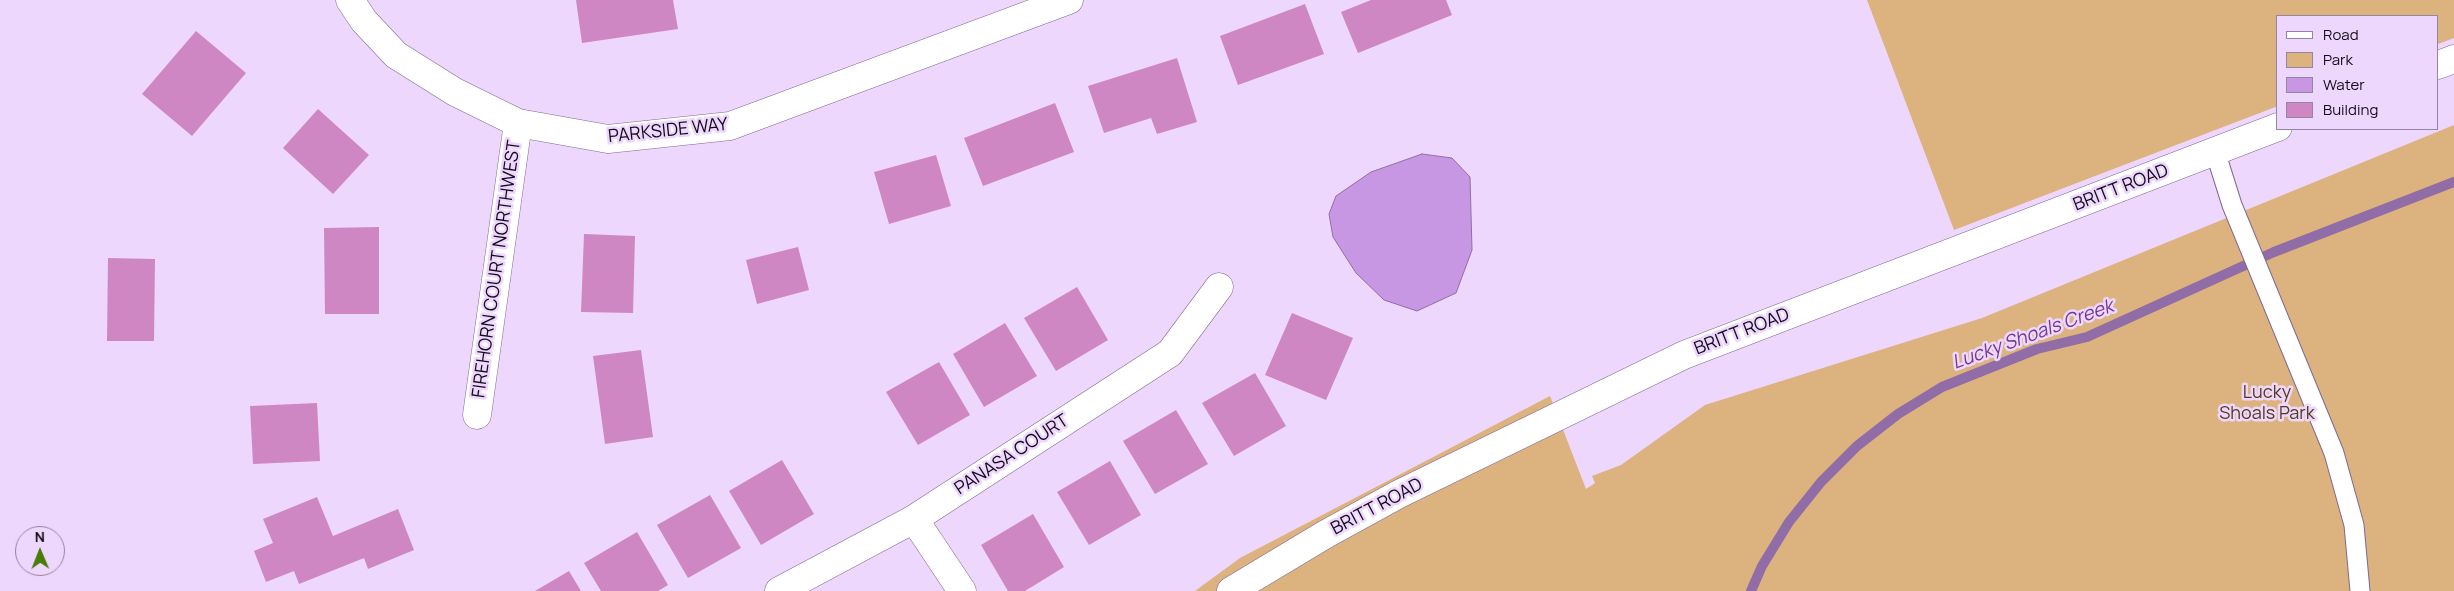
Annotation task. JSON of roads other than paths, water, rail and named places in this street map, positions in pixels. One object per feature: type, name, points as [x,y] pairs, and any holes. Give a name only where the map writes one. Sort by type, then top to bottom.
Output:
[{"type":"street","name":"PARKSIDE WAY","points":[[350,0],[364,21],[396,55],[455,92],[518,123],[608,139],[730,126],[1069,0]]},
{"type":"street","points":[[2439,65],[2454,59]]},
{"type":"street","name":"FIREHORN COURT NORTHWEST","points":[[477,415],[518,123]]},
{"type":"street","name":"BRITT ROAD","points":[[1231,591],[1326,534],[1399,494],[1684,355],[2276,128]]},
{"type":"street","name":"PANASA COURT","points":[[779,591],[914,518],[1170,353],[1219,288]]},
{"type":"street","points":[[914,518],[962,591]]},
{"type":"lane","points":[[2215,151],[2232,205],[2334,453],[2354,525],[2360,591]]},
{"type":"water","points":[[1422,154],[1452,158],[1470,177],[1472,250],[1456,293],[1417,311],[1384,300],[1356,273],[1333,237],[1329,214],[1336,196],[1371,172]]},
{"type":"waterway","name":"Lucky Shoals Creek","points":[[1751,591],[1762,566],[1789,522],[1821,482],[1857,446],[1898,414],[1942,387],[2037,349],[2087,337],[2274,252],[2454,182]]},
{"type":"park label","name":"Lucky Shoals Park","points":[[2267,403]]}]
